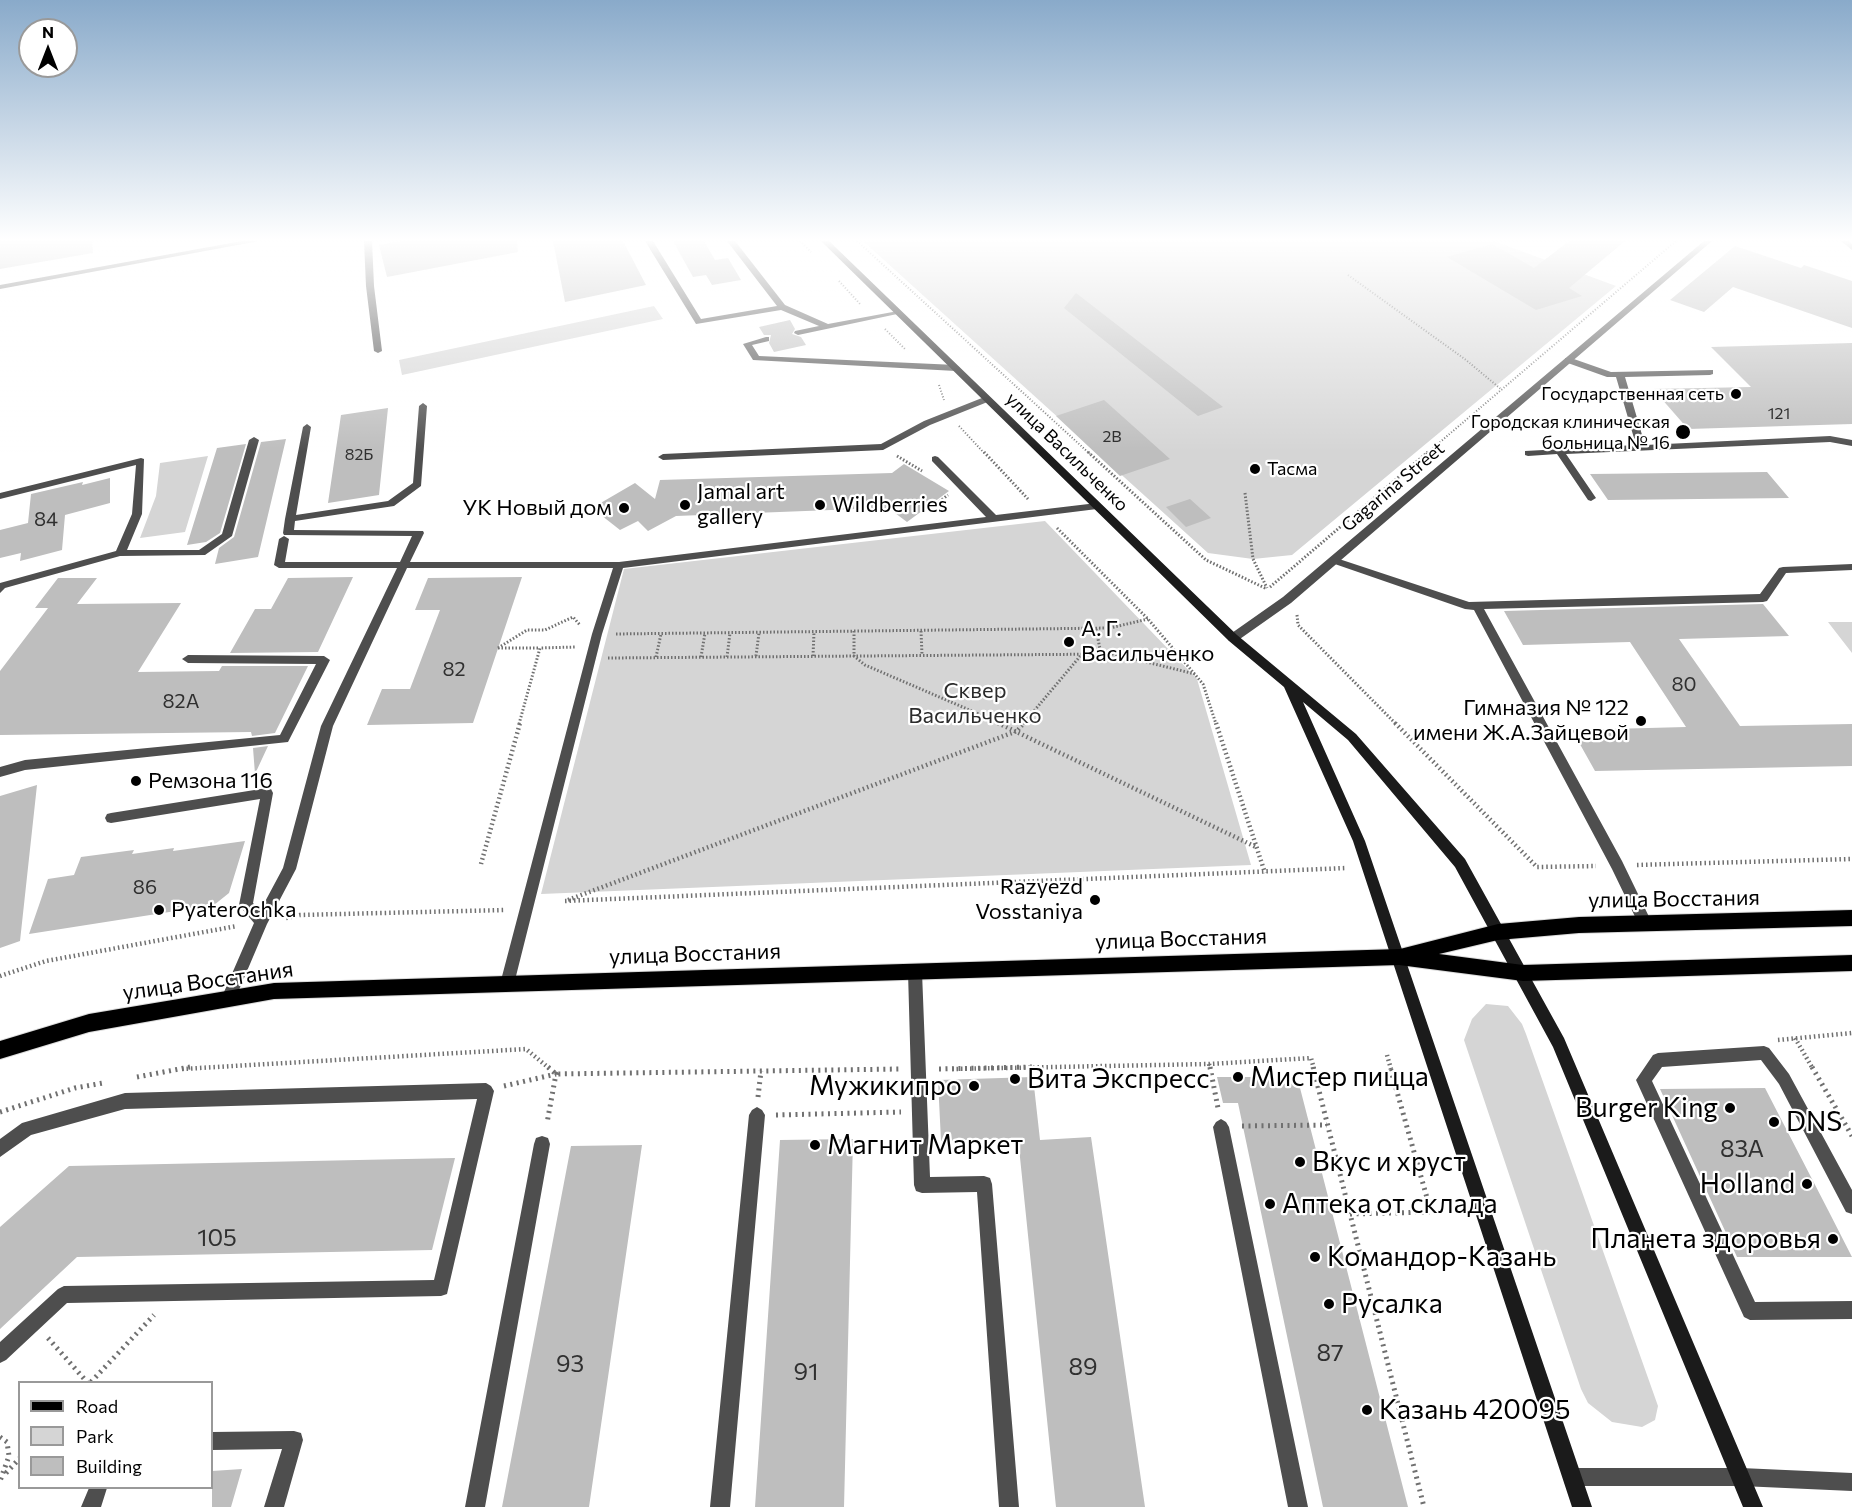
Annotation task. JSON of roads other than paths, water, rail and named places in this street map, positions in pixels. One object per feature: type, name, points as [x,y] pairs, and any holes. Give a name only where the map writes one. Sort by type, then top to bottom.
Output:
[{"type":"main road","name":"улица Васильченко","points":[[898,313],[1233,638],[1352,737],[1460,863],[1498,932]]},
{"type":"main road","name":"улица Васильченко","points":[[1289,684],[1359,841],[1582,1507]]},
{"type":"main road","name":"улица Восстания","points":[[1399,957],[1498,932],[1579,925],[1852,918]]},
{"type":"main road","points":[[1498,932],[1523,973],[1558,1043],[1753,1507]]},
{"type":"main road","name":"улица Восстания","points":[[0,1050],[89,1023],[274,991],[1399,957],[1523,973],[1852,963]]},
{"type":"street","points":[[373,311],[378,351]]},
{"type":"street","points":[[692,311],[699,322],[758,311]]},
{"type":"street","points":[[792,311],[827,327]]},
{"type":"street","name":"Gagarina Street","points":[[1233,638],[1287,600],[1625,311]]},
{"type":"street","points":[[798,333],[898,313]]},
{"type":"street","points":[[766,339],[747,344],[756,358],[956,368]]},
{"type":"street","points":[[1568,360],[1610,375],[1710,372]]},
{"type":"street","points":[[1620,375],[1641,446]]},
{"type":"street","points":[[663,458],[884,447],[947,414],[987,399]]},
{"type":"street","points":[[290,519],[391,504],[418,484],[423,406]]},
{"type":"street","points":[[228,999],[261,922],[289,869],[327,726],[419,533],[288,533],[307,427]]},
{"type":"street","points":[[1528,453],[1830,439],[1852,443]]},
{"type":"street","points":[[0,589],[1,586],[120,553],[201,553],[227,536],[254,440]]},
{"type":"street","points":[[1559,451],[1591,498]]},
{"type":"street","points":[[934,459],[993,518]]},
{"type":"street","points":[[0,496],[141,461],[137,514],[120,553]]},
{"type":"street","points":[[284,539],[279,565],[619,565],[1097,506]]},
{"type":"street","points":[[1333,560],[1469,606],[1763,598],[1783,570],[1852,567]]},
{"type":"street","points":[[507,984],[603,634],[619,565]]},
{"type":"street","points":[[1477,606],[1617,865],[1646,925]]},
{"type":"street","points":[[0,772],[25,765],[284,739],[324,660],[188,659]]},
{"type":"street","points":[[111,818],[267,793],[246,905],[261,922]]},
{"type":"street","points":[[915,972],[922,1185],[984,1184],[1010,1507]]},
{"type":"street","points":[[1852,1206],[1784,1079],[1764,1053],[1658,1060],[1644,1080],[1749,1311],[1852,1310]]},
{"type":"street","points":[[0,1149],[27,1128],[124,1101],[486,1091],[441,1288],[64,1295],[0,1354]]},
{"type":"street","points":[[720,1507],[757,1115]]},
{"type":"street","points":[[1221,1127],[1299,1507]]},
{"type":"street","points":[[476,1507],[542,1144]]},
{"type":"street","points":[[213,1441],[294,1440],[274,1507]]},
{"type":"street","points":[[1572,1477],[1741,1477],[1852,1482]]},
{"type":"street","points":[[91,1507],[99,1489]]},
{"type":"place","name":"Государственная сеть","points":[[1736,394]]},
{"type":"place","name":"Городская клиническая больница № 16","points":[[1683,432]]},
{"type":"place","name":"Тасма","points":[[1255,469]]},
{"type":"place","name":"Jamal art gallery","points":[[685,505]]},
{"type":"place","name":"Wildberries","points":[[820,505]]},
{"type":"place","name":"УК Новый дом","points":[[624,508]]},
{"type":"place","name":"А. Г. Васильченко","points":[[1069,642]]},
{"type":"place","name":"Гимназия № 122 имени Ж.А.Зайцевой","points":[[1641,721]]},
{"type":"place","name":"Ремзона 116","points":[[136,781]]},
{"type":"place","name":"Razyezd Vosstaniya","points":[[1095,900]]},
{"type":"place","name":"Pyaterochka","points":[[159,910]]},
{"type":"place","name":"Мистер пицца","points":[[1238,1077]]},
{"type":"place","name":"Вита Экспресс","points":[[1015,1079]]},
{"type":"place","name":"Мужикипро","points":[[974,1086]]},
{"type":"place","name":"Burger King","points":[[1730,1108]]},
{"type":"place","name":"DNS","points":[[1774,1122]]},
{"type":"place","name":"Магнит Маркет","points":[[815,1145]]},
{"type":"place","name":"Вкус и хруст","points":[[1300,1162]]},
{"type":"place","name":"Holland","points":[[1807,1184]]},
{"type":"place","name":"Аптека от склада","points":[[1270,1204]]},
{"type":"place","name":"Планета здоровья","points":[[1833,1239]]},
{"type":"place","name":"Командор-Казань","points":[[1315,1257]]},
{"type":"place","name":"Русалка","points":[[1329,1304]]},
{"type":"place","name":"Казань 420095","points":[[1367,1410]]},
{"type":"park label","name":"Сквер Васильченко","points":[[975,704]]}]
